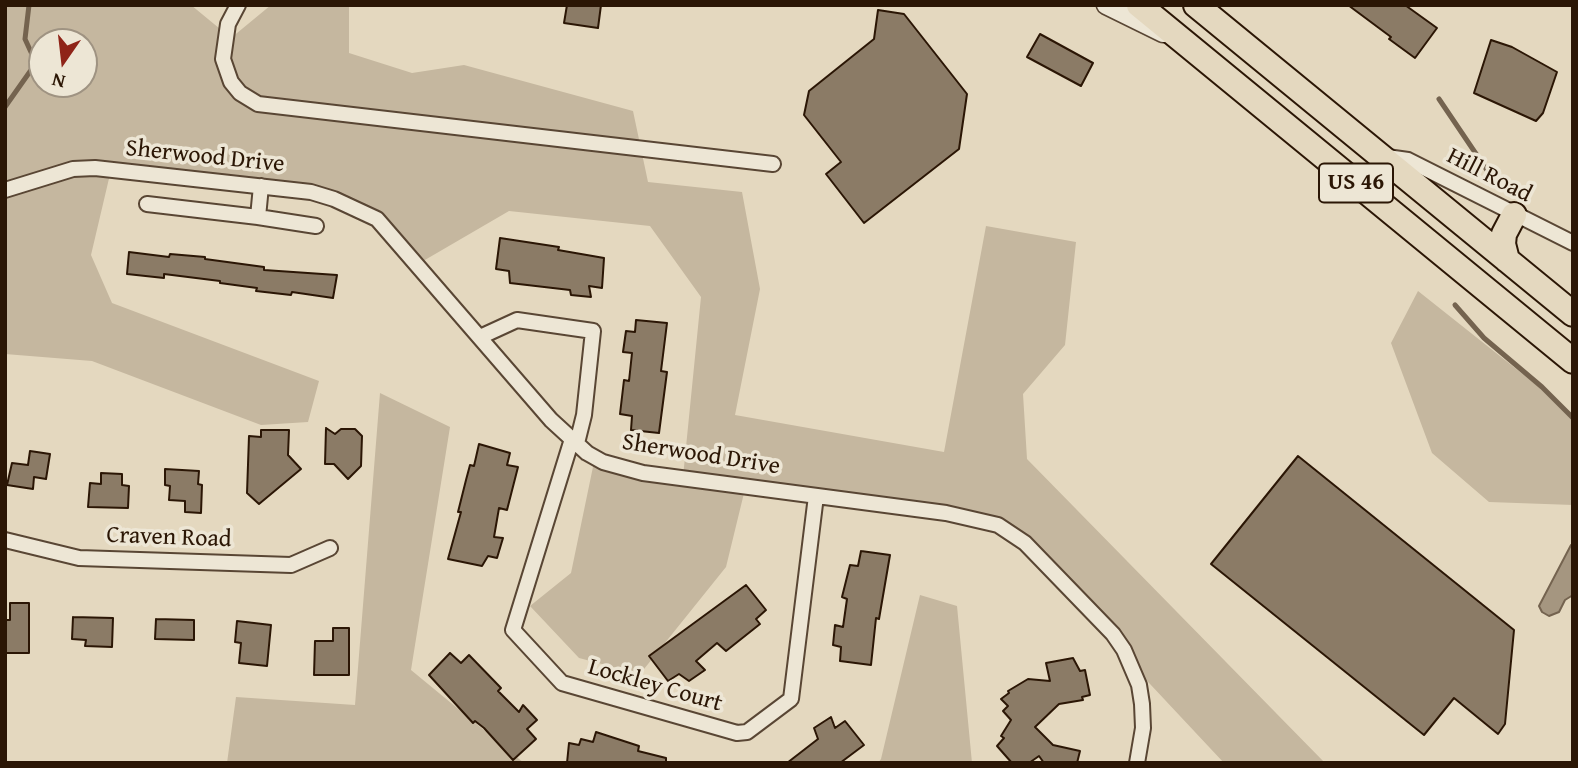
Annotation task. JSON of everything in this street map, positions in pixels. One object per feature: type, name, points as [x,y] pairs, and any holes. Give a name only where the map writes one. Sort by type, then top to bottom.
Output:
[{"type":"highway","name":"US 46","points":[[1139,5],[1573,361]]},
{"type":"highway","name":"US 46","points":[[1196,5],[1573,314]]},
{"type":"highway","points":[[1507,260],[1503,244],[1504,234],[1514,215]]},
{"type":"street","points":[[238,5],[228,24],[223,59],[231,82],[240,93],[258,104],[773,164]]},
{"type":"street","points":[[1106,5],[1188,45]]},
{"type":"street","name":"Hill Road","points":[[1382,158],[1408,160],[1573,243]]},
{"type":"street","name":"Sherwood Drive","points":[[5,190],[73,169],[95,168],[311,192],[345,203],[377,219],[551,420],[587,453],[619,468],[984,520],[998,525],[1019,538],[1113,634],[1124,650],[1139,685],[1142,704],[1143,728],[1138,763]]},
{"type":"street","points":[[258,217],[261,186]]},
{"type":"street","points":[[147,204],[316,226]]},
{"type":"street","points":[[480,337],[517,320],[593,331],[584,415],[574,441]]},
{"type":"street","name":"Lockley Court","points":[[574,441],[513,630],[562,683],[737,733],[747,732],[791,699],[816,496]]},
{"type":"street","name":"Craven Road","points":[[5,540],[79,558],[291,565],[330,548]]},
{"type":"shaded area","points":[[5,5],[191,5],[231,38],[271,5],[349,5],[349,53],[412,73],[464,65],[633,111],[648,182],[742,192],[760,289],[735,415],[944,452],[986,226],[1076,242],[1065,345],[1023,394],[1027,459],[1325,763],[1224,763],[1003,527],[745,489],[726,567],[640,674],[579,658],[530,606],[571,573],[594,462],[683,477],[701,297],[650,226],[509,211],[418,264],[349,204],[111,170],[91,255],[112,303],[319,381],[308,422],[261,425],[92,361],[5,354]]},
{"type":"shaded area","points":[[1418,291],[1573,414],[1573,505],[1489,502],[1432,453],[1391,343]]},
{"type":"shaded area","points":[[380,393],[450,427],[411,670],[524,763],[227,763],[236,697],[355,705]]},
{"type":"shaded area","points":[[1571,545],[1573,595],[1565,600],[1559,612],[1549,616],[1542,612],[1539,606]]},
{"type":"shaded area","points":[[920,595],[957,606],[972,763],[878,763]]},
{"type":"building","points":[[567,5],[601,5],[598,28],[564,23]]},
{"type":"building","points":[[1348,5],[1405,5],[1437,28],[1415,58]]},
{"type":"building","points":[[878,10],[904,14],[967,94],[959,149],[864,223],[826,174],[841,162],[804,115],[809,91],[874,39]]},
{"type":"building","points":[[1040,34],[1093,63],[1081,86],[1027,57]]},
{"type":"building","points":[[1491,40],[1512,47],[1557,72],[1543,113],[1536,121],[1474,93]]},
{"type":"building","points":[[500,238],[559,247],[558,250],[604,258],[602,288],[589,286],[591,297],[571,295],[570,290],[510,283],[509,271],[496,269]]},
{"type":"building","points":[[129,252],[169,257],[170,254],[205,257],[264,267],[264,270],[337,275],[333,298],[292,292],[291,295],[256,291],[257,288],[220,281],[164,274],[164,278],[127,274]]},
{"type":"building","points":[[636,320],[667,323],[661,371],[667,372],[659,433],[631,430],[632,416],[620,414],[624,380],[629,381],[632,353],[623,352],[626,331],[635,332]]},
{"type":"building","points":[[326,428],[335,434],[341,429],[355,429],[362,436],[361,466],[348,479],[334,464],[325,464]]},
{"type":"building","points":[[261,430],[289,430],[288,455],[301,469],[259,504],[247,493],[249,436],[261,437]]},
{"type":"building","points":[[479,444],[510,453],[507,465],[518,467],[507,510],[499,508],[494,537],[503,538],[497,558],[488,556],[482,566],[448,559],[470,465],[474,466]]},
{"type":"building","points":[[30,451],[50,454],[46,479],[34,477],[33,489],[7,485],[12,463],[28,465]]},
{"type":"building","points":[[1298,456],[1514,630],[1505,724],[1498,734],[1454,698],[1424,735],[1211,564]]},
{"type":"building","points":[[165,469],[199,471],[198,484],[202,485],[201,513],[185,512],[185,501],[169,500],[170,486],[165,485]]},
{"type":"building","points":[[101,473],[122,474],[122,485],[129,486],[128,508],[88,507],[90,483],[101,484]]},
{"type":"building","points":[[861,551],[890,555],[879,619],[876,618],[871,665],[840,661],[841,647],[833,645],[835,625],[843,627],[847,599],[842,597],[850,565],[858,566]]},
{"type":"building","points":[[746,585],[766,610],[756,619],[760,624],[726,651],[717,643],[696,661],[705,670],[689,681],[679,674],[668,681],[649,656]]},
{"type":"building","points":[[10,603],[29,603],[29,653],[5,653],[5,620],[10,620]]},
{"type":"building","points":[[73,617],[113,618],[112,647],[85,646],[86,640],[72,639]]},
{"type":"building","points":[[156,619],[194,620],[194,640],[155,639]]},
{"type":"building","points":[[237,621],[271,625],[267,666],[239,663],[241,643],[235,642]]},
{"type":"building","points":[[333,628],[349,628],[349,675],[314,675],[315,641],[333,641]]},
{"type":"building","points":[[450,653],[461,663],[469,655],[501,688],[498,691],[519,712],[523,705],[537,720],[527,729],[536,739],[513,760],[484,728],[475,721],[473,723],[429,675]]},
{"type":"building","points":[[1073,658],[1080,671],[1085,670],[1090,695],[1082,697],[1083,700],[1059,704],[1035,727],[1053,745],[1080,751],[1077,763],[1044,763],[1039,756],[1029,763],[1012,763],[997,746],[1004,738],[1001,736],[1011,720],[1003,711],[1008,706],[1001,699],[1008,691],[1028,679],[1050,681],[1046,663]]},
{"type":"building","points":[[831,717],[835,728],[845,721],[864,745],[840,763],[787,763],[818,739],[814,728]]},
{"type":"building","points":[[596,732],[639,746],[638,751],[666,758],[666,763],[567,763],[569,743],[579,745],[581,739],[593,742]]},
{"type":"waterway","points":[[5,107],[36,63],[25,39],[29,5]]},
{"type":"waterway","points":[[1439,99],[1495,182]]},
{"type":"waterway","points":[[1455,305],[1484,338],[1542,387],[1573,418]]}]
